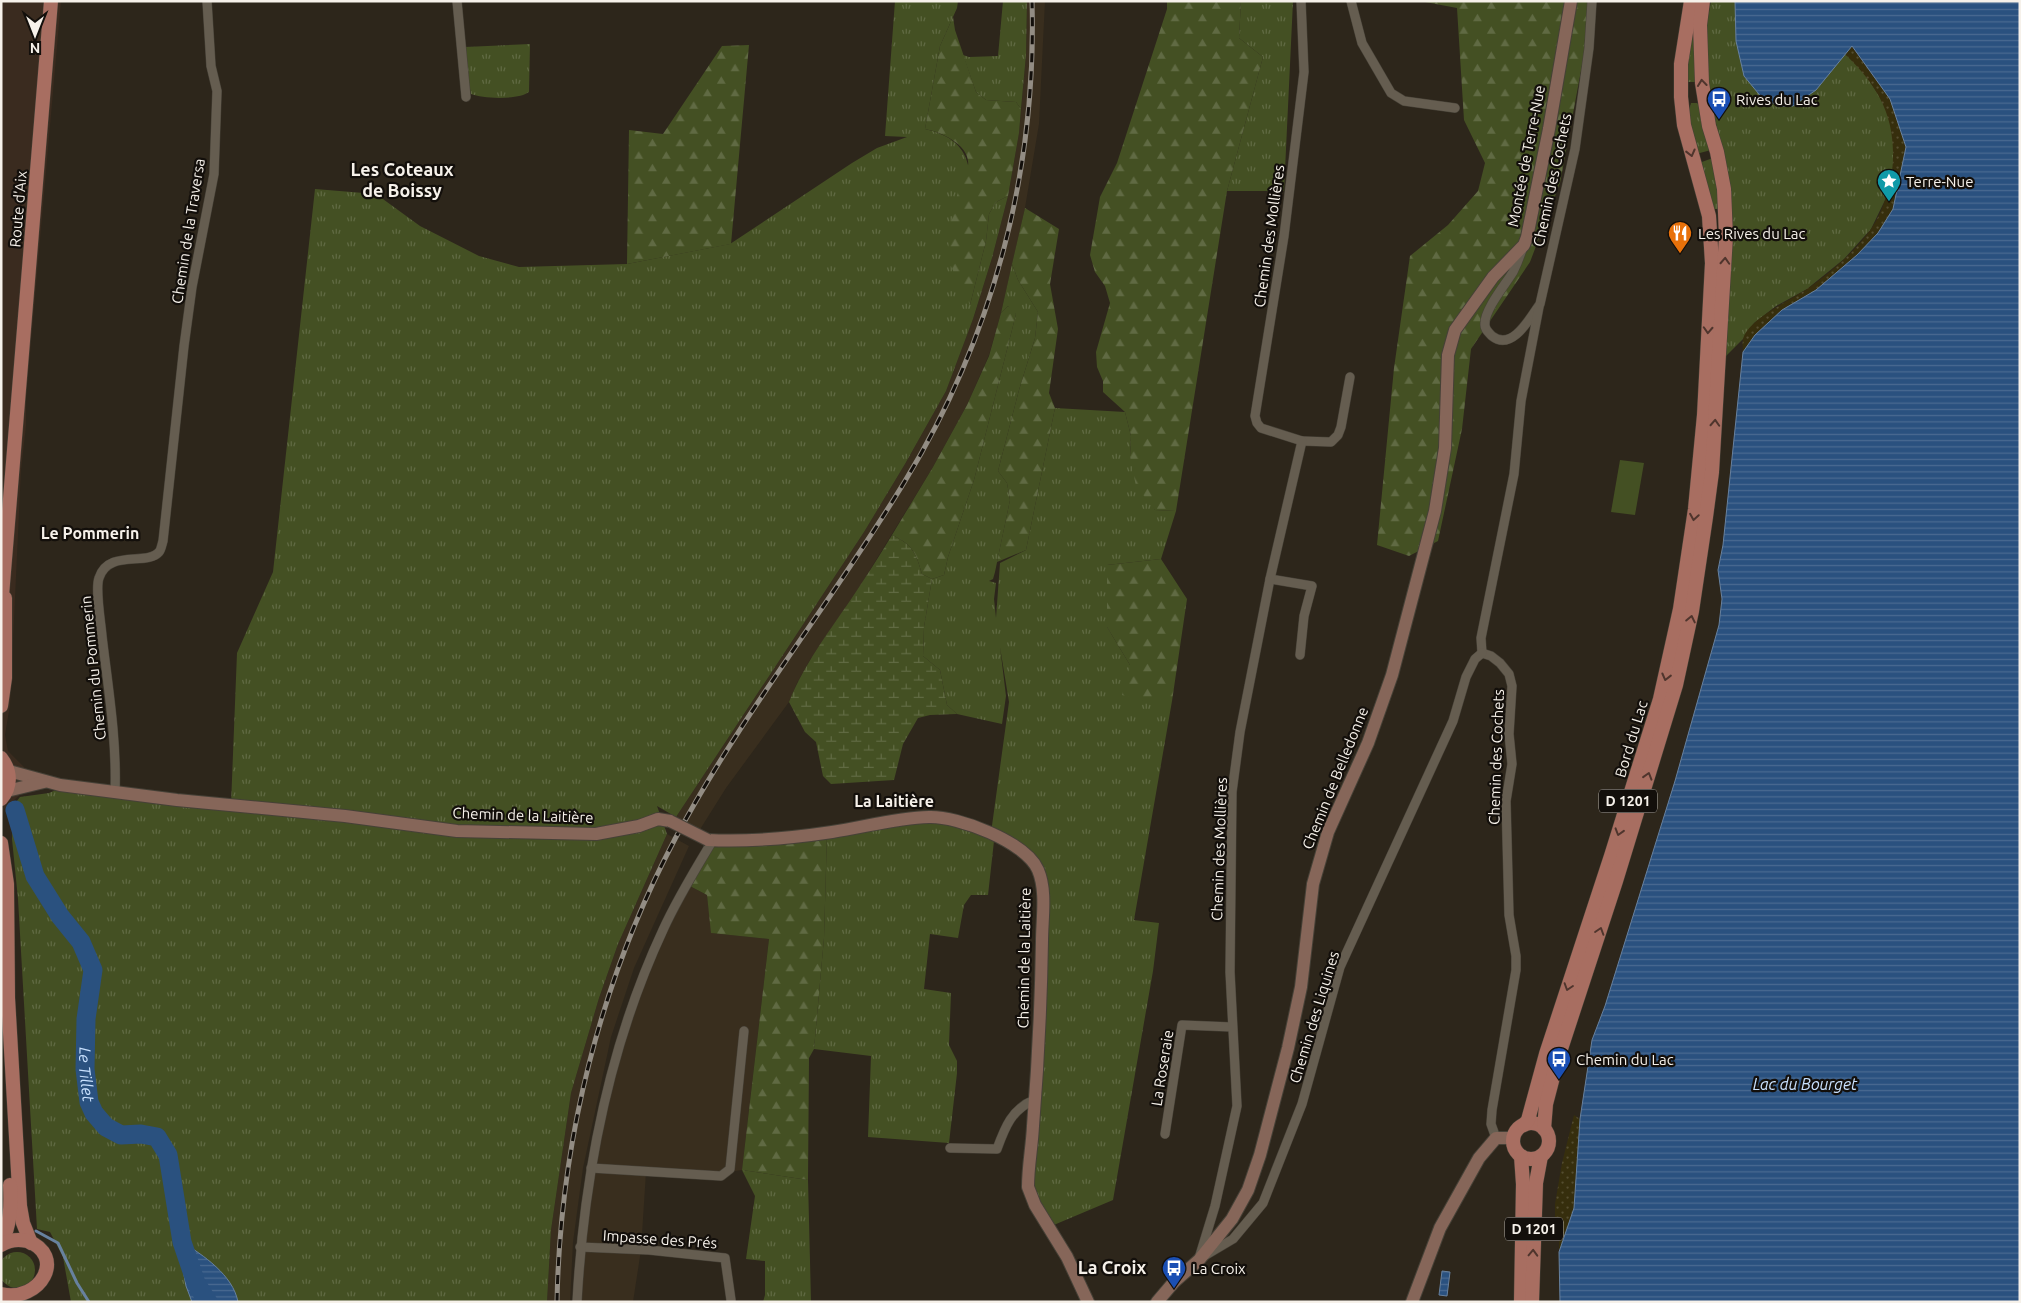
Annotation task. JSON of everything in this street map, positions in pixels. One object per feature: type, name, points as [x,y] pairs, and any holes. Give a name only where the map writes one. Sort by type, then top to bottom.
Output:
[{"type":"main road","name":"Route d'Aix","points":[[1,608],[52,1]]},
{"type":"main road","name":"Montée de Terre-Nue","points":[[1446,382],[1448,356],[1455,330],[1493,277],[1524,245],[1539,183],[1571,1]]},
{"type":"main road","name":"D 1201","points":[[1691,1],[1681,64],[1681,97],[1684,125],[1690,151],[1707,208],[1711,241],[1706,470]]},
{"type":"main road","name":"D 1201","points":[[1703,1],[1700,32],[1702,83],[1709,126],[1717,152],[1726,202],[1726,236],[1706,470]]},
{"type":"main road","name":"Chemin de Belledonne","points":[[1157,1302],[1174,1282],[1198,1260],[1232,1219],[1248,1190],[1260,1156],[1288,1048],[1301,987],[1314,884],[1328,832],[1368,743],[1392,675],[1435,511],[1445,448],[1446,382]]},
{"type":"main road","name":"Bord du Lac","points":[[1524,1125],[1528,1120],[1546,1054],[1591,919],[1660,699],[1680,609],[1706,470]]},
{"type":"main road","name":"Bord du Lac","points":[[1544,1129],[1546,1104],[1558,1058],[1616,881],[1676,684],[1692,611],[1706,470]]},
{"type":"main road","name":"Route d'Aix","points":[[1,706],[5,678],[5,570]]},
{"type":"main road","points":[[1,758],[9,771],[10,781],[4,795]]},
{"type":"main road","name":"Chemin de la Laitière","points":[[9,771],[60,786],[250,808],[345,816],[457,831],[596,834],[639,826],[658,820],[670,821],[710,840],[776,838],[832,832],[902,819],[931,816],[979,827],[1026,854],[1038,868],[1042,884],[1040,1004],[1028,1174],[1030,1196],[1067,1258],[1088,1302]]},
{"type":"main road","name":"Chemin de la Laitière","points":[[4,795],[46,782]]},
{"type":"main road","points":[[1,843],[7,884],[8,998],[19,1194],[23,1223],[31,1243]]},
{"type":"main road","points":[[1,1002],[11,1193],[7,1227],[1,1243]]},
{"type":"main road","points":[[1530,1124],[1544,1129],[1547,1133],[1549,1144],[1541,1156],[1531,1159],[1521,1156],[1516,1151],[1514,1138],[1516,1132],[1524,1125],[1530,1124]]},
{"type":"main road","points":[[1412,1302],[1440,1228],[1479,1158],[1496,1138],[1514,1138]]},
{"type":"main road","name":"D 1201","points":[[1521,1156],[1523,1184],[1521,1302]]},
{"type":"main road","name":"D 1201","points":[[1532,1302],[1536,1183],[1541,1156]]},
{"type":"main road","points":[[1,1243],[14,1240],[31,1243],[39,1248],[47,1265],[44,1283],[29,1299],[14,1299],[1,1295]]},
{"type":"main road","points":[[1,1295],[5,1302]]},
{"type":"street","name":"Chemin de la Traversa","points":[[184,346],[192,287],[214,174],[217,91],[211,66],[208,1]]},
{"type":"street","points":[[457,1],[466,98]]},
{"type":"street","name":"Chemin des Mollières","points":[[1301,1],[1304,72],[1284,236],[1256,416],[1257,422],[1261,428],[1302,441],[1331,442],[1338,435],[1341,427],[1350,377]]},
{"type":"street","points":[[1351,1],[1362,43],[1391,93],[1404,100],[1454,108]]},
{"type":"street","name":"Chemin des Cochets","points":[[1496,1138],[1491,1124],[1492,1110],[1516,970],[1516,956],[1509,915],[1506,801],[1512,764],[1510,734],[1513,694],[1511,680],[1505,668],[1491,656],[1482,653],[1481,638],[1514,474],[1521,401],[1540,304],[1575,149],[1589,48],[1592,1]]},
{"type":"street","name":"Chemin des Cochets","points":[[1524,245],[1513,272],[1487,314],[1484,324],[1486,331],[1496,340],[1506,340],[1515,336],[1540,304]]},
{"type":"street","name":"Chemin du Pommerin","points":[[115,792],[114,744],[99,602],[99,578],[107,567],[115,562],[151,557],[159,552],[163,541],[184,346]]},
{"type":"street","name":"Chemin des Mollières","points":[[1198,1260],[1215,1206],[1237,1106],[1230,964],[1232,792],[1240,732],[1270,579],[1302,441]]},
{"type":"street","points":[[1270,579],[1312,586],[1304,616],[1300,655]]},
{"type":"street","name":"Chemin des Liquines","points":[[1198,1260],[1233,1239],[1263,1203],[1302,1104],[1340,968],[1453,721],[1470,670],[1482,653]]},
{"type":"street","points":[[577,1302],[580,1247],[591,1168],[607,1090],[646,970],[663,929],[710,840]]},
{"type":"street","name":"La Roseraie","points":[[1165,1134],[1182,1025],[1232,1028]]},
{"type":"street","points":[[591,1168],[721,1176],[730,1169],[744,1031]]},
{"type":"street","points":[[950,1148],[997,1149],[1014,1112],[1024,1104],[1034,1100]]},
{"type":"street","name":"Impasse des Prés","points":[[580,1247],[649,1250],[726,1258],[731,1300]]},
{"type":"shaded area","points":[[1,1],[61,1],[26,399],[10,705],[5,735],[8,751],[26,769],[23,792],[4,809],[1,834]]},
{"type":"shaded area","points":[[1027,1],[1045,1],[1039,124],[1025,208],[1001,313],[989,355],[967,405],[933,467],[862,583],[810,660],[789,702],[726,788],[699,831],[676,817],[864,532],[946,391],[973,319],[992,258],[1008,196],[1019,133],[1026,55]]},
{"type":"shaded area","points":[[667,834],[689,846],[634,968],[611,1037],[583,1168],[573,1242],[570,1302],[547,1302],[551,1230],[571,1093],[599,998],[618,944]]},
{"type":"shaded area","points":[[686,884],[707,895],[712,933],[769,939],[742,1170],[709,1175],[646,1172],[641,1250],[633,1302],[579,1302],[591,1168],[624,1033]]},
{"type":"green space","points":[[895,1],[958,1],[957,8],[940,46],[925,129],[947,137],[958,145],[966,157],[968,165],[970,305],[986,241],[989,214],[996,202],[1008,196],[992,258],[973,319],[946,391],[864,532],[676,817],[657,806],[667,834],[618,944],[599,998],[571,1093],[551,1230],[547,1302],[71,1302],[63,1257],[50,1232],[37,1229],[18,899],[12,839],[13,806],[20,797],[49,793],[65,786],[231,805],[237,653],[273,572],[315,189],[376,194],[420,226],[479,256],[519,267],[627,264],[730,244],[852,163],[877,148],[907,137],[885,136]]},
{"type":"green space","points":[[1003,1],[1027,1],[1026,55],[1021,109],[1016,102],[986,100],[976,92],[963,55],[969,57],[998,56]]},
{"type":"green space","points":[[1167,1],[1241,1],[1239,38],[1263,57],[1227,191],[1176,511],[1155,510],[1136,486],[1130,457],[1131,436],[1125,412],[1103,392],[1103,381],[1097,367],[1096,352],[1110,303],[1105,286],[1095,272],[1090,255],[1100,197],[1117,163],[1167,9]]},
{"type":"green space","points":[[1241,1],[1293,1],[1284,191],[1227,191],[1263,57],[1239,38]]},
{"type":"green space","points":[[1420,1],[1594,1],[1560,183],[1530,262],[1471,349],[1462,429],[1438,541],[1409,556],[1377,545],[1394,368],[1410,256],[1448,225],[1478,191],[1485,163],[1464,120],[1457,8]]},
{"type":"green space","points":[[1711,1],[1735,1],[1736,41],[1816,90],[1845,54],[1863,71],[1885,105],[1894,137],[1893,169],[1887,196],[1871,229],[1844,259],[1807,289],[1776,306],[1754,323],[1743,339],[1726,356],[1733,223],[1730,188],[1709,91],[1706,29]]},
{"type":"green space","points":[[1694,13],[1698,82],[1687,82],[1687,63]]},
{"type":"green space","points":[[953,17],[955,30],[976,92],[986,100],[1016,102],[1021,109],[1019,133],[1008,196],[996,202],[989,214],[986,241],[970,305],[950,264],[948,252],[954,211],[960,184],[968,166],[968,159],[965,152],[954,141],[939,133],[925,129],[940,46]]},
{"type":"green space","points":[[530,44],[529,92],[524,95],[501,98],[471,94],[465,47]]},
{"type":"green space","points":[[749,45],[731,244],[627,264],[629,130],[663,134],[722,46]]},
{"type":"green space","points":[[1691,103],[1697,103],[1701,107],[1711,150],[1696,154],[1689,112]]},
{"type":"green space","points":[[1713,158],[1721,207],[1718,209],[1714,209],[1699,163]]},
{"type":"green space","points":[[1025,208],[1059,229],[1050,284],[1058,329],[1049,393],[1055,408],[1026,550],[997,562],[1010,500],[1007,483],[998,471],[1035,338],[1038,312],[1018,280],[1012,264]]},
{"type":"green space","points":[[1012,264],[1018,280],[1038,312],[1035,338],[998,471],[1007,483],[1010,500],[995,572],[993,579],[989,581],[996,583],[994,599],[996,618],[1000,563],[1026,550],[1055,408],[1125,412],[1131,436],[1130,457],[1155,510],[1176,511],[1161,559],[1107,565],[1107,627],[1130,665],[1143,701],[1172,701],[1134,920],[1159,923],[1153,971],[1113,1200],[1049,1227],[1030,1196],[1045,876],[1032,860],[994,841],[988,895],[971,895],[964,905],[958,938],[930,934],[924,989],[951,993],[949,1045],[957,1061],[957,1073],[949,1143],[868,1137],[871,1056],[814,1049],[824,938],[827,833],[931,816],[991,833],[1009,702],[1000,647],[1006,696],[1002,724],[957,714],[947,705],[940,670],[923,656],[924,627],[932,579],[944,575],[948,557],[974,480],[1016,314],[1008,306],[1001,313]]},
{"type":"green space","points":[[1008,306],[1016,314],[974,480],[948,557],[944,575],[932,579],[922,574],[913,550],[905,542],[892,535],[933,467],[967,405],[989,356],[1001,313]]},
{"type":"green space","points":[[1620,460],[1644,463],[1635,515],[1611,512]]},
{"type":"green space","points":[[892,535],[905,542],[913,550],[922,574],[932,579],[924,627],[923,656],[940,670],[947,705],[957,714],[930,715],[918,718],[903,744],[894,780],[831,784],[823,776],[816,742],[805,732],[789,702],[813,656]]},
{"type":"green space","points":[[1161,559],[1187,599],[1172,701],[1143,701],[1122,695],[1130,665],[1107,627],[1107,565]]},
{"type":"green space","points":[[827,833],[824,938],[814,1049],[809,1058],[808,1180],[742,1170],[769,939],[711,933],[707,895],[686,884],[713,840]]},
{"type":"green space","points":[[742,1170],[808,1180],[811,1302],[763,1302],[765,1295],[765,1261],[746,1259],[755,1196]]},
{"type":"green space","points":[[17,1252],[29,1258],[35,1270],[29,1282],[17,1288],[5,1282],[-1,1270],[5,1258]]},
{"type":"sand","name":"Terre-Nue","points":[[1851,46],[1890,99],[1906,147],[1893,209],[1878,233],[1857,255],[1816,290],[1782,310],[1755,335],[1743,352],[1743,340],[1752,325],[1770,311],[1807,289],[1842,262],[1871,229],[1884,204],[1893,166],[1890,127],[1881,100],[1874,88],[1845,54]]},
{"type":"sand","points":[[1574,1115],[1580,1119],[1574,1208],[1559,1252],[1559,1235],[1555,1223],[1555,1204],[1562,1163]]},
{"type":"water","name":"Lac du Bourget","points":[[1735,1],[2020,1],[2020,1302],[1560,1302],[1559,1252],[1574,1208],[1580,1119],[1592,1040],[1605,1006],[1675,781],[1719,625],[1722,599],[1718,570],[1723,545],[1743,352],[1755,335],[1782,310],[1816,290],[1857,255],[1878,233],[1893,209],[1906,147],[1890,99],[1852,46],[1816,90],[1793,106],[1780,106],[1763,99],[1744,76],[1736,41]]},
{"type":"water","points":[[182,1242],[208,1260],[224,1275],[235,1292],[238,1302],[192,1302],[186,1286],[179,1247]]},
{"type":"water","points":[[1442,1271],[1450,1272],[1447,1296],[1439,1295]]},
{"type":"waterway","name":"Le Tillet","points":[[15,810],[35,876],[60,916],[81,942],[93,970],[86,1019],[85,1069],[89,1102],[94,1113],[106,1127],[121,1135],[141,1134],[157,1137],[168,1155],[182,1242],[196,1283],[208,1302]]},
{"type":"waterway","points":[[36,1231],[58,1243],[77,1283],[89,1302]]},
{"type":"railway","points":[[557,1302],[566,1182],[589,1064],[605,1006],[625,949],[649,893],[675,839],[701,792],[758,702],[848,570],[905,481],[936,426],[963,369],[985,310],[1003,250],[1017,189],[1027,127],[1032,64],[1032,1]]},
{"type":"place","name":"Rives du Lac","points":[[1719,120]]},
{"type":"place","name":"Terre-Nue","points":[[1889,202]]},
{"type":"place","name":"Les Rives du Lac","points":[[1680,254]]},
{"type":"place","name":"Chemin du Lac","points":[[1559,1080]]},
{"type":"place","name":"La Croix","points":[[1174,1289]]},
{"type":"district","name":"Les Coteaux de Boissy","points":[[402,179]]},
{"type":"district","name":"Le Pommerin","points":[[90,533]]},
{"type":"district","name":"La Laitière","points":[[894,801]]},
{"type":"district","name":"La Croix","points":[[1112,1267]]}]
